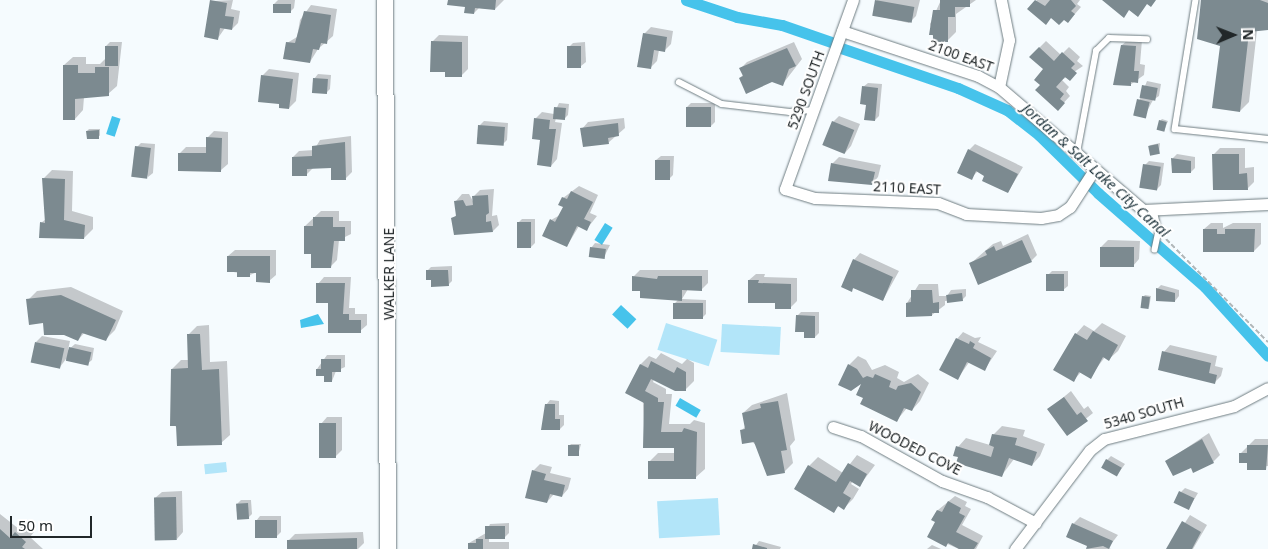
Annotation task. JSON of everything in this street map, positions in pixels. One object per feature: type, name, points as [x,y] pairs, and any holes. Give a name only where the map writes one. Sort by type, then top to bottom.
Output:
[{"type":"street","name":"WALKER LANE","points":[[386,0],[388,549]]},
{"type":"street","name":"5290 SOUTH","points":[[785,189],[816,109],[852,0]]},
{"type":"street","points":[[999,86],[1009,40],[1001,0]]},
{"type":"street","name":"2100 EAST","points":[[842,31],[978,76],[999,86],[1077,153],[1089,177],[1143,210],[1268,204]]},
{"type":"street","name":"2110 EAST","points":[[785,189],[815,198],[938,203],[966,214],[1041,218],[1058,215],[1070,207],[1089,177]]},
{"type":"street","name":"5340 SOUTH","points":[[1016,549],[1090,450],[1104,439],[1234,406],[1268,388]]},
{"type":"street","name":"WOODED COVE","points":[[833,427],[861,436],[942,481],[987,497],[1036,523]]},
{"type":"lane","points":[[1196,0],[1175,129],[1268,139]]},
{"type":"lane","points":[[1077,153],[1099,46],[1109,38],[1147,39]]},
{"type":"lane","points":[[679,82],[722,104],[790,112],[816,109]]},
{"type":"lane","points":[[1154,210],[1159,231],[1155,250]]},
{"type":"path","points":[[1159,231],[1268,342]]},
{"type":"shaded area","points":[[666,323],[717,340],[709,366],[657,350]]},
{"type":"shaded area","points":[[722,324],[781,327],[779,355],[721,352]]},
{"type":"shaded area","points":[[226,462],[227,472],[205,474],[204,464]]},
{"type":"shaded area","points":[[718,498],[720,535],[659,538],[657,501]]},
{"type":"water","points":[[112,116],[121,119],[115,137],[106,134]]},
{"type":"water","points":[[605,223],[613,228],[602,245],[594,240]]},
{"type":"water","points":[[621,305],[636,319],[627,329],[612,315]]},
{"type":"water","points":[[318,314],[324,324],[301,328],[300,320]]},
{"type":"water","points":[[680,398],[701,410],[696,418],[676,406]]},
{"type":"building","points":[[210,0],[227,3],[225,16],[234,17],[232,30],[220,28],[218,40],[204,37]]},
{"type":"building","points":[[448,0],[496,0],[495,10],[475,8],[474,14],[464,13],[465,7],[447,5]]},
{"type":"building","points":[[875,0],[914,7],[912,23],[872,16]]},
{"type":"building","points":[[940,0],[970,0],[970,7],[955,7],[955,17],[948,17],[948,42],[933,42],[933,35],[929,35],[933,10],[940,10]]},
{"type":"building","points":[[1035,0],[1045,6],[1050,0],[1071,0],[1076,6],[1071,11],[1075,14],[1068,23],[1064,20],[1059,25],[1051,18],[1046,25],[1027,9]]},
{"type":"building","points":[[1102,0],[1156,0],[1151,7],[1147,4],[1138,17],[1129,10],[1124,18]]},
{"type":"building","points":[[1201,0],[1260,0],[1268,3],[1268,30],[1249,32],[1240,112],[1212,108],[1220,46],[1197,39]]},
{"type":"building","points":[[273,4],[291,4],[291,13],[273,13]]},
{"type":"building","points":[[304,11],[331,15],[327,44],[321,43],[319,50],[313,49],[310,63],[283,59],[286,42],[295,43]]},
{"type":"building","points":[[643,33],[667,37],[665,52],[654,50],[651,69],[637,67]]},
{"type":"building","points":[[431,41],[462,42],[462,77],[445,77],[445,72],[430,72]]},
{"type":"building","points":[[1121,45],[1136,46],[1134,71],[1139,71],[1138,83],[1131,82],[1131,86],[1113,85]]},
{"type":"building","points":[[105,46],[118,46],[118,66],[105,66]]},
{"type":"building","points":[[567,46],[581,46],[581,68],[567,68]]},
{"type":"building","points":[[1039,47],[1054,61],[1062,52],[1075,64],[1071,68],[1077,73],[1070,81],[1065,77],[1056,87],[1064,94],[1060,99],[1065,103],[1058,111],[1035,90],[1040,85],[1034,80],[1043,69],[1029,57]]},
{"type":"building","points":[[787,48],[796,66],[789,69],[783,86],[772,82],[746,94],[739,78],[743,76],[739,68]]},
{"type":"building","points":[[63,65],[78,65],[78,73],[95,73],[95,67],[109,67],[109,96],[75,99],[75,120],[63,120]]},
{"type":"building","points":[[261,75],[293,79],[289,109],[279,108],[279,104],[258,102]]},
{"type":"building","points":[[313,78],[328,79],[327,94],[312,93]]},
{"type":"building","points":[[1142,85],[1158,88],[1155,101],[1140,98]]},
{"type":"building","points":[[862,86],[878,88],[875,121],[864,120],[866,105],[860,104]]},
{"type":"building","points":[[1137,99],[1150,102],[1146,118],[1133,116]]},
{"type":"building","points":[[554,107],[566,108],[565,120],[553,119]]},
{"type":"building","points":[[686,107],[711,107],[711,127],[686,127]]},
{"type":"building","points":[[534,118],[550,120],[549,129],[556,129],[551,167],[537,165],[540,140],[532,139]]},
{"type":"building","points":[[1159,120],[1167,122],[1164,132],[1157,130]]},
{"type":"building","points":[[832,121],[854,130],[845,154],[822,145]]},
{"type":"building","points":[[618,123],[619,136],[608,138],[609,144],[583,147],[580,128]]},
{"type":"building","points":[[478,125],[505,127],[504,146],[477,144]]},
{"type":"building","points":[[99,130],[99,139],[87,139],[86,131]]},
{"type":"building","points":[[206,137],[222,138],[221,172],[178,171],[178,153],[206,153]]},
{"type":"building","points":[[345,142],[346,180],[331,180],[331,168],[307,169],[307,176],[292,176],[292,157],[312,156],[312,146]]},
{"type":"building","points":[[1158,144],[1160,154],[1150,156],[1148,146]]},
{"type":"building","points":[[135,146],[151,148],[147,179],[131,177]]},
{"type":"building","points":[[968,149],[1018,174],[1008,193],[982,181],[984,176],[976,171],[972,180],[957,173]]},
{"type":"building","points":[[1212,154],[1239,154],[1239,174],[1247,173],[1248,190],[1213,190]]},
{"type":"building","points":[[1171,158],[1191,161],[1191,173],[1172,173]]},
{"type":"building","points":[[655,160],[670,160],[670,180],[655,180]]},
{"type":"building","points":[[831,163],[875,172],[872,185],[828,181]]},
{"type":"building","points":[[1143,164],[1161,167],[1157,191],[1139,188]]},
{"type":"building","points":[[42,178],[65,179],[64,220],[85,225],[84,239],[39,238],[40,222],[45,223]]},
{"type":"building","points":[[571,191],[593,202],[584,219],[591,222],[587,231],[577,226],[567,247],[542,236],[550,219],[555,222],[563,207],[558,205],[562,197],[567,199]]},
{"type":"building","points":[[488,195],[489,213],[486,215],[486,222],[491,221],[493,232],[454,235],[451,218],[456,216],[454,201],[463,200],[466,206],[473,205],[472,196]]},
{"type":"building","points":[[313,217],[333,217],[333,227],[345,227],[345,241],[334,241],[331,268],[311,268],[311,254],[304,254],[304,226],[313,226]]},
{"type":"building","points":[[517,222],[531,222],[531,248],[517,248]]},
{"type":"building","points":[[1203,229],[1217,229],[1217,234],[1225,234],[1225,229],[1255,229],[1254,252],[1203,252]]},
{"type":"building","points":[[1022,240],[1032,262],[978,285],[969,263],[987,255],[985,251],[994,246],[996,251]]},
{"type":"building","points":[[590,247],[606,249],[605,259],[589,257]]},
{"type":"building","points":[[1100,247],[1134,247],[1134,267],[1100,267]]},
{"type":"building","points":[[227,256],[270,256],[270,283],[256,282],[256,273],[250,273],[250,277],[237,277],[237,272],[227,272]]},
{"type":"building","points":[[853,259],[893,277],[883,301],[853,288],[852,292],[841,287]]},
{"type":"building","points":[[426,270],[448,270],[449,286],[431,287],[431,280],[426,280]]},
{"type":"building","points":[[1046,274],[1064,274],[1064,291],[1046,291]]},
{"type":"building","points":[[632,276],[657,279],[658,276],[702,276],[702,291],[682,290],[682,301],[640,298],[640,291],[632,291]]},
{"type":"building","points":[[748,280],[759,280],[758,283],[791,284],[791,309],[775,309],[775,303],[748,303]]},
{"type":"building","points":[[316,283],[345,283],[343,314],[349,314],[349,320],[361,320],[361,333],[328,333],[328,303],[316,303]]},
{"type":"building","points":[[1156,288],[1175,293],[1175,302],[1156,301]]},
{"type":"building","points":[[911,290],[932,290],[933,303],[939,302],[939,313],[932,313],[932,316],[906,317],[906,303],[911,302]]},
{"type":"building","points":[[962,293],[963,301],[947,303],[946,295]]},
{"type":"building","points":[[61,295],[116,320],[106,341],[82,333],[78,341],[64,335],[44,335],[43,323],[29,325],[26,299]]},
{"type":"building","points":[[1142,296],[1150,297],[1148,309],[1141,308]]},
{"type":"building","points":[[673,303],[703,303],[703,319],[673,319]]},
{"type":"building","points":[[796,315],[815,316],[815,338],[804,338],[804,332],[795,332]]},
{"type":"building","points":[[1093,331],[1118,345],[1109,361],[1103,357],[1091,379],[1079,372],[1074,382],[1053,370],[1075,333],[1087,340]]},
{"type":"building","points":[[187,334],[200,334],[202,370],[219,369],[222,445],[177,446],[176,426],[170,426],[171,369],[188,368]]},
{"type":"building","points":[[956,338],[969,344],[970,341],[975,344],[973,348],[991,358],[985,371],[967,362],[958,380],[939,370]]},
{"type":"building","points":[[35,342],[64,348],[60,369],[31,363]]},
{"type":"building","points":[[69,347],[91,352],[88,366],[66,361]]},
{"type":"building","points":[[1162,351],[1211,363],[1209,373],[1217,375],[1215,384],[1158,370]]},
{"type":"building","points":[[321,359],[341,359],[341,372],[332,372],[332,382],[324,382],[324,376],[316,376],[316,369],[321,369]]},
{"type":"building","points":[[651,361],[674,373],[677,367],[686,372],[686,391],[675,391],[651,379],[645,391],[658,398],[658,402],[664,402],[661,432],[682,432],[684,428],[697,432],[696,479],[648,479],[648,461],[674,461],[674,448],[643,448],[644,403],[625,393],[640,364],[648,368]]},
{"type":"building","points":[[848,364],[857,369],[863,378],[867,376],[873,378],[875,374],[891,381],[889,387],[896,390],[898,386],[911,383],[921,392],[912,411],[904,408],[897,422],[860,404],[863,398],[856,395],[861,384],[851,391],[838,385]]},
{"type":"building","points":[[1064,397],[1077,415],[1081,412],[1088,421],[1067,436],[1047,409]]},
{"type":"building","points":[[778,401],[787,450],[781,451],[785,473],[767,476],[754,442],[742,444],[740,430],[745,429],[742,413],[761,408],[760,404]]},
{"type":"building","points":[[545,404],[555,404],[555,419],[560,419],[560,430],[541,430]]},
{"type":"building","points":[[319,423],[336,423],[336,458],[319,458]]},
{"type":"building","points":[[992,434],[1017,438],[1015,445],[1037,452],[1032,466],[1009,458],[1002,477],[956,463],[958,457],[953,456],[956,446],[991,457],[994,447],[989,445]]},
{"type":"building","points":[[1202,439],[1214,463],[1193,473],[1191,468],[1173,476],[1165,461]]},
{"type":"building","points":[[568,445],[579,445],[579,456],[568,456]]},
{"type":"building","points":[[1247,445],[1268,445],[1266,470],[1247,470],[1247,463],[1239,463],[1239,453],[1247,453]]},
{"type":"building","points":[[1106,459],[1122,468],[1117,476],[1101,468]]},
{"type":"building","points":[[848,463],[867,474],[860,487],[850,481],[843,493],[851,498],[844,510],[838,506],[834,513],[794,489],[808,465],[836,482]]},
{"type":"building","points":[[532,470],[546,474],[544,480],[565,485],[562,497],[550,494],[547,503],[525,498]]},
{"type":"building","points":[[1179,491],[1194,498],[1189,510],[1174,503]]},
{"type":"building","points":[[154,497],[176,497],[177,540],[155,540]]},
{"type":"building","points":[[948,501],[961,508],[959,513],[965,516],[956,532],[978,543],[974,549],[959,549],[948,543],[946,547],[927,537],[935,522],[931,520],[937,510],[942,512]]},
{"type":"building","points":[[248,503],[249,519],[237,520],[236,504]]},
{"type":"building","points":[[255,520],[277,520],[277,538],[255,538]]},
{"type":"building","points":[[1182,521],[1201,532],[1192,549],[1166,549]]},
{"type":"building","points":[[1072,523],[1113,541],[1109,549],[1103,546],[1086,549],[1087,546],[1066,537]]},
{"type":"building","points":[[485,526],[505,526],[505,539],[485,539]]},
{"type":"building","points":[[0,529],[10,538],[15,532],[26,542],[22,547],[25,549],[0,549]]},
{"type":"building","points":[[357,538],[357,549],[287,549],[287,540]]},
{"type":"building","points":[[476,539],[483,539],[483,549],[468,549],[468,543],[476,543]]},
{"type":"building","points":[[753,544],[767,548],[767,549],[752,549]]},
{"type":"waterway","name":"Jordan & Salt Lake City Canal","points":[[686,0],[737,17],[782,25],[831,42]]},
{"type":"waterway","name":"Jordan & Salt Lake City Canal","points":[[841,48],[958,88],[1007,110],[1039,135],[1098,193],[1205,287],[1268,356]]}]
